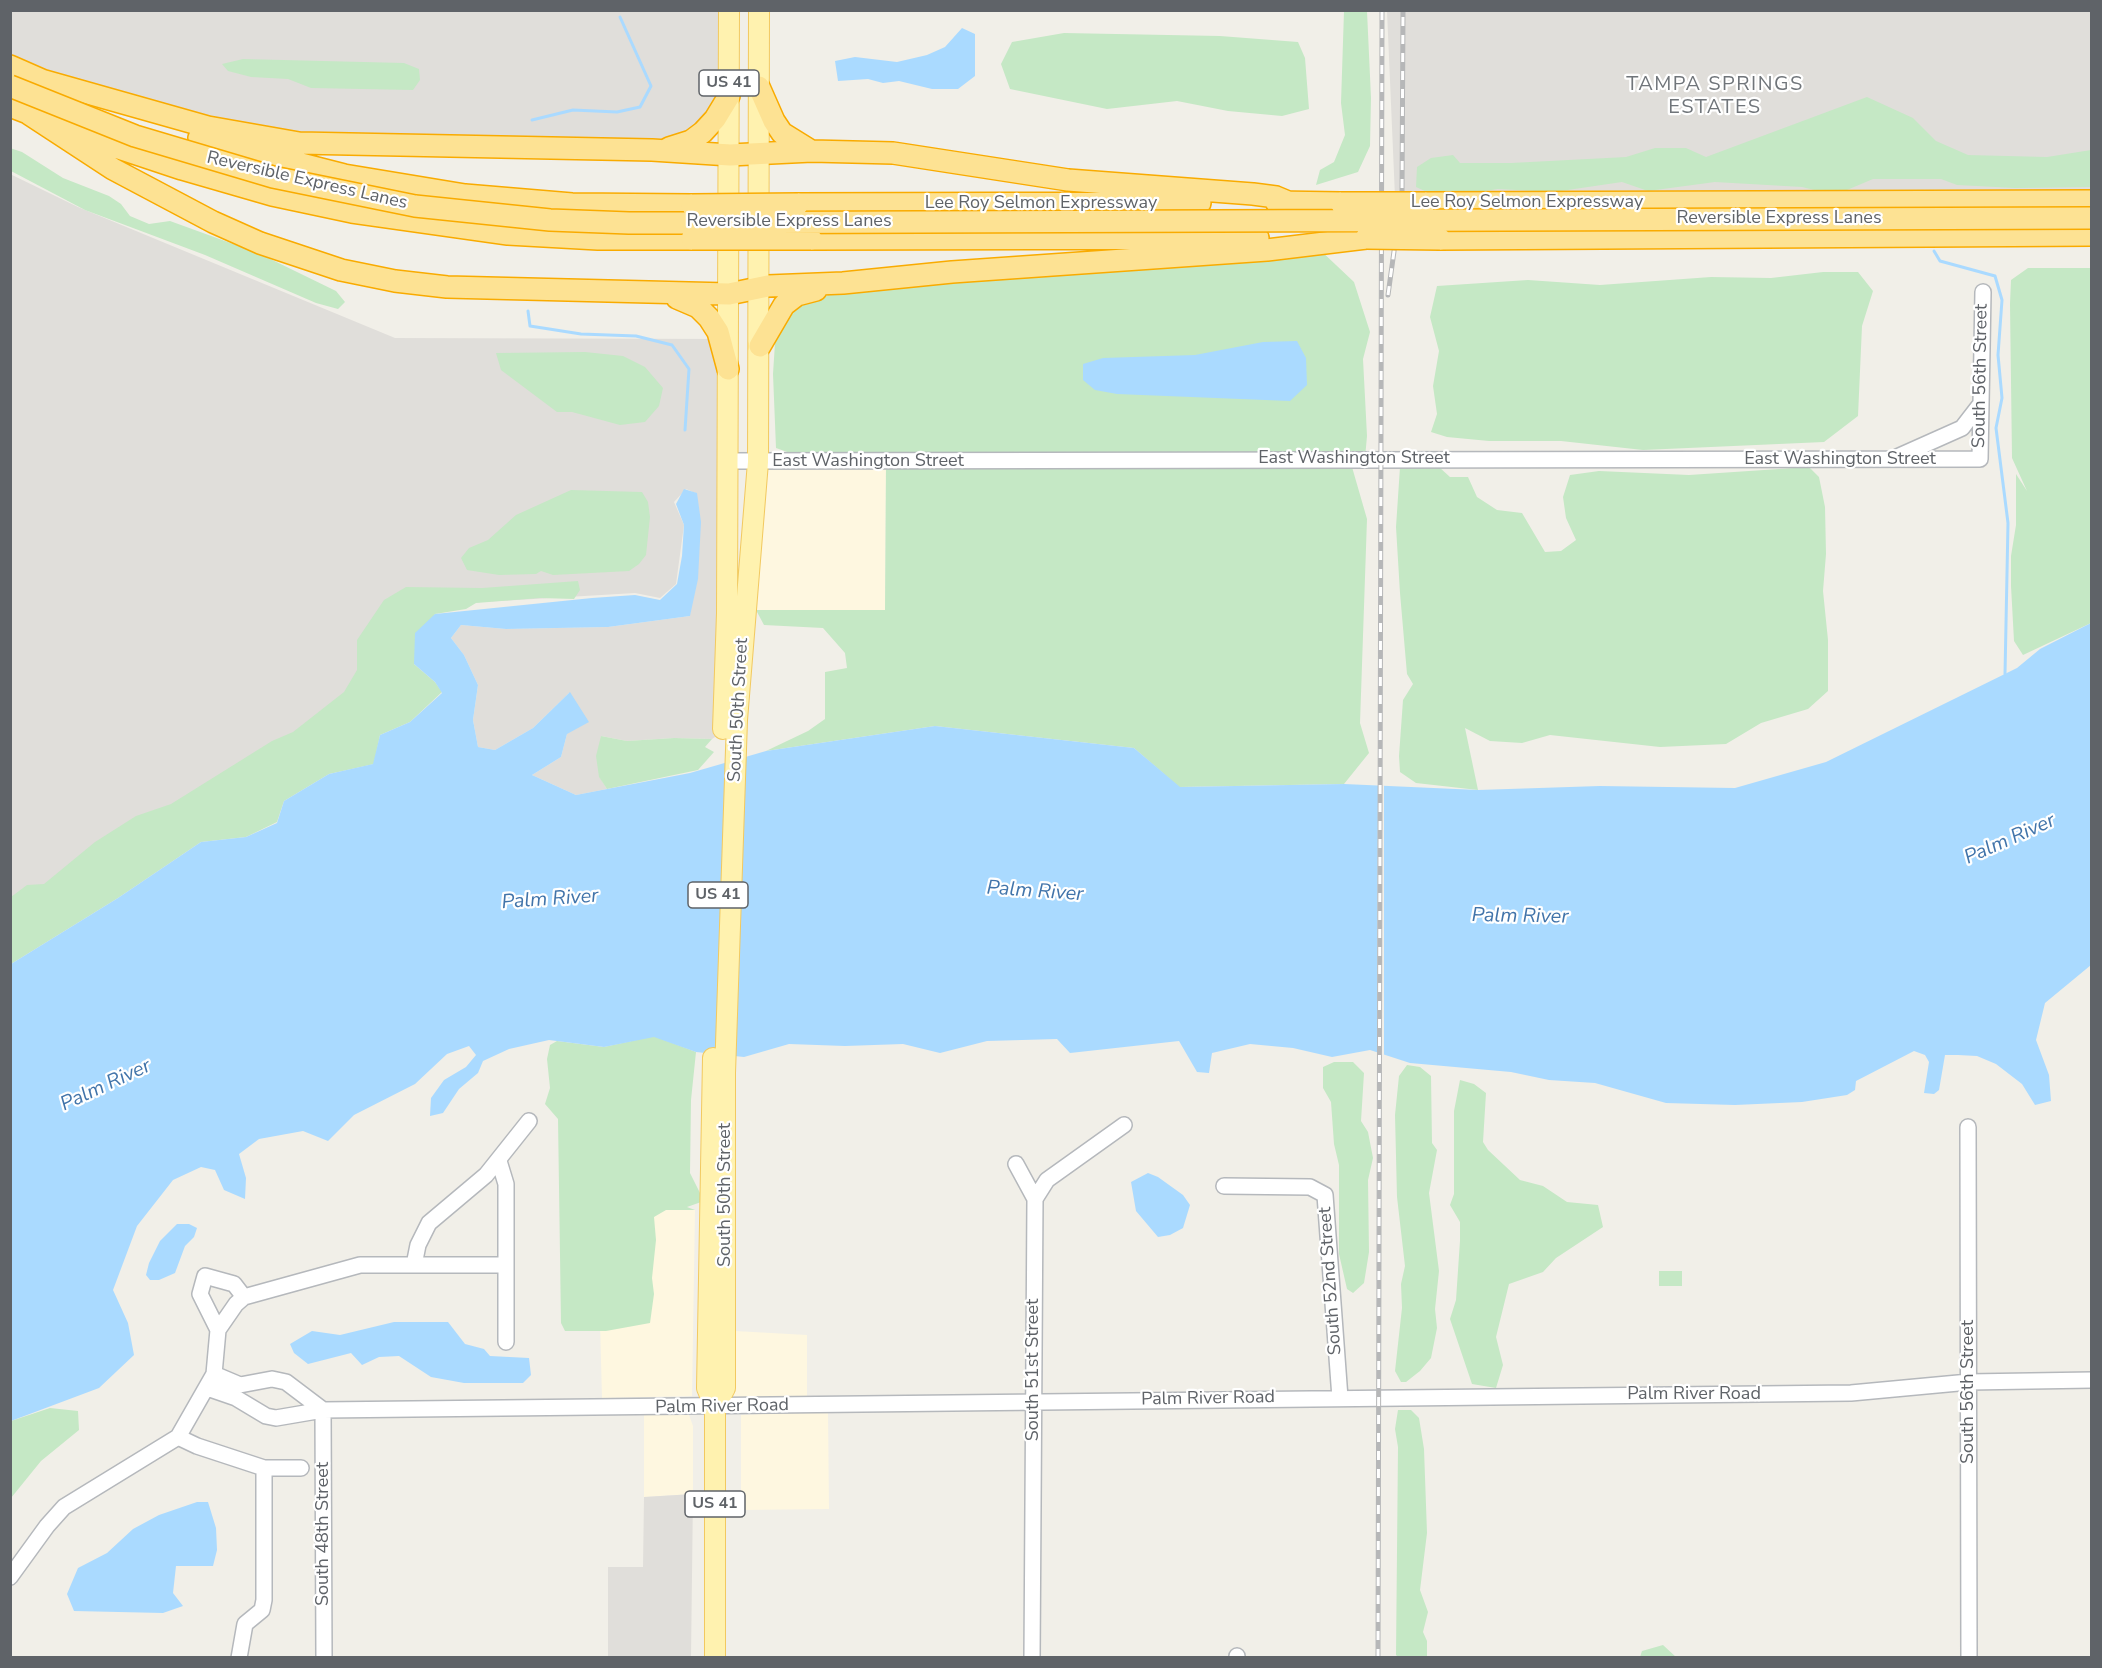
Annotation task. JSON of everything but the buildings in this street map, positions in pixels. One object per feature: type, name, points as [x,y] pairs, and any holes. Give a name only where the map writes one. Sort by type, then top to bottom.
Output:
[{"type":"highway","name":"Lee Roy Selmon Expressway","points":[[10,66],[38,79],[173,130],[248,152],[344,175],[465,195],[532,201],[692,205],[2091,201]]},
{"type":"highway","points":[[38,79],[208,127],[299,143],[493,149],[652,150],[730,155],[812,151],[908,154],[1068,180],[1253,194],[1276,197],[1288,202]]},
{"type":"highway","name":"Reversible Express Lanes","points":[[10,86],[135,136],[273,177],[415,206],[550,220],[664,223],[2091,218]]},
{"type":"highway","points":[[759,87],[782,133],[812,151]]},
{"type":"highway","points":[[652,150],[682,144],[697,137],[715,119],[729,96]]},
{"type":"highway","points":[[20,110],[113,169],[195,213],[252,240],[314,262],[369,276],[447,287],[729,294],[760,288],[843,283],[1341,240]]},
{"type":"highway","name":"Lee Roy Selmon Expressway","points":[[20,110],[113,146],[212,178],[352,212],[508,234],[598,239],[1341,240],[1366,238],[2091,235]]},
{"type":"highway","points":[[760,346],[778,313],[791,299],[843,283]]},
{"type":"highway","points":[[661,294],[683,300],[704,311],[718,332],[728,369]]},
{"type":"main road","name":"South 50th Street","points":[[715,1658],[715,1407],[724,1388],[719,1073],[730,719],[729,10]]},
{"type":"main road","name":"South 50th Street","points":[[730,719],[758,462],[759,10]]},
{"type":"street","name":"South 56th Street","points":[[1980,459],[1979,406],[1983,292]]},
{"type":"street","points":[[1889,460],[1962,428],[1979,406]]},
{"type":"street","name":"East Washington Street","points":[[728,461],[1980,459]]},
{"type":"street","points":[[414,1265],[418,1245],[429,1223],[499,1161],[529,1121]]},
{"type":"street","points":[[1016,1164],[1035,1199],[1047,1180],[1124,1125]]},
{"type":"street","name":"South 56th Street","points":[[1968,1127],[1969,1658]]},
{"type":"street","points":[[499,1161],[506,1184],[506,1342]]},
{"type":"street","name":"South 52nd Street","points":[[1224,1186],[1311,1187],[1325,1195],[1340,1398]]},
{"type":"street","name":"South 51st Street","points":[[1032,1658],[1035,1199]]},
{"type":"street","points":[[10,1577],[47,1526],[64,1507],[178,1437],[211,1381],[218,1330],[236,1304],[244,1297],[360,1265],[505,1265]]},
{"type":"street","points":[[218,1330],[200,1294],[205,1276],[234,1284],[244,1297]]},
{"type":"street","points":[[211,1381],[250,1385],[272,1379],[286,1382],[323,1410]]},
{"type":"street","name":"Palm River Road","points":[[211,1381],[266,1416],[276,1418],[323,1410],[1851,1393],[1969,1382],[2091,1380]]},
{"type":"street","points":[[244,1403],[250,1385]]},
{"type":"street","name":"South 48th Street","points":[[323,1410],[324,1658]]},
{"type":"street","points":[[178,1437],[197,1446],[264,1468],[301,1468]]},
{"type":"street","points":[[239,1658],[242,1653],[245,1624],[262,1610],[264,1600],[264,1468]]},
{"type":"shaded area","points":[[732,10],[734,81],[707,125],[664,143],[294,135],[146,111],[11,57],[11,11]]},
{"type":"shaded area","points":[[1387,11],[2091,11],[2091,200],[1395,197]]},
{"type":"shaded area","points":[[10,174],[78,207],[395,338],[729,339],[730,727],[712,739],[674,738],[627,741],[601,736],[599,776],[607,789],[576,795],[532,775],[561,757],[567,734],[569,693],[533,728],[495,750],[478,747],[473,720],[478,685],[464,655],[451,638],[461,625],[506,629],[608,627],[690,616],[695,493],[686,489],[674,502],[684,525],[676,584],[660,598],[635,593],[432,605],[384,695],[11,925]]},
{"type":"shaded area","points":[[760,461],[886,463],[885,610],[756,610]]},
{"type":"shaded area","points":[[647,1210],[695,1210],[692,1396],[602,1398],[600,1323]]},
{"type":"shaded area","points":[[735,1331],[807,1335],[807,1404],[733,1406]]},
{"type":"shaded area","points":[[828,1411],[829,1509],[741,1510],[741,1415]]},
{"type":"shaded area","points":[[644,1415],[689,1415],[693,1426],[693,1494],[644,1497]]},
{"type":"shaded area","points":[[693,1494],[691,1657],[608,1657],[608,1567],[643,1567],[644,1497]]},
{"type":"green space","points":[[1344,11],[1367,11],[1371,98],[1370,146],[1358,172],[1316,185],[1320,170],[1334,162],[1345,135],[1341,103]]},
{"type":"green space","points":[[1064,33],[1220,36],[1298,42],[1305,58],[1309,109],[1282,116],[1228,111],[1177,101],[1107,109],[1010,89],[1001,64],[1012,42]]},
{"type":"green space","points":[[243,59],[404,63],[419,69],[420,80],[413,90],[311,88],[288,79],[251,77],[228,71],[222,64]]},
{"type":"green space","points":[[1867,97],[1913,118],[1936,141],[1968,155],[2047,157],[2091,150],[2091,187],[2015,188],[1957,185],[1941,179],[1873,179],[1835,195],[1802,187],[1715,182],[1648,191],[1622,182],[1554,192],[1498,189],[1472,193],[1427,192],[1416,187],[1417,167],[1431,158],[1453,155],[1460,163],[1511,163],[1626,157],[1655,148],[1686,148],[1706,157]]},
{"type":"green space","points":[[10,148],[22,152],[63,178],[109,196],[121,204],[130,216],[149,224],[170,221],[258,253],[336,291],[345,302],[338,309],[316,303],[205,255],[85,210],[11,171]]},
{"type":"green space","points":[[1318,248],[1354,282],[1370,332],[1363,359],[1367,436],[1365,458],[790,453],[776,448],[773,374],[775,343],[781,321],[803,302],[861,286]]},
{"type":"green space","points":[[2028,268],[2091,268],[2091,623],[2023,655],[2014,641],[2011,586],[2011,556],[2016,525],[2016,474],[2027,491],[2012,458],[2010,304],[2011,280]]},
{"type":"green space","points":[[1823,272],[1858,272],[1873,291],[1862,326],[1858,416],[1824,442],[1643,450],[1561,441],[1489,441],[1447,437],[1431,432],[1437,414],[1433,386],[1439,351],[1430,317],[1437,286],[1528,280],[1600,285],[1711,277],[1771,278]]},
{"type":"green space","points":[[585,352],[623,356],[645,367],[663,388],[659,406],[645,422],[620,425],[572,412],[557,412],[501,370],[496,353]]},
{"type":"green space","points":[[886,463],[1352,467],[1367,519],[1360,723],[1369,753],[1344,784],[1179,787],[1134,748],[935,726],[766,751],[808,731],[825,719],[825,672],[847,668],[845,653],[823,628],[764,625],[756,610],[885,610]]},
{"type":"green space","points":[[1400,467],[1439,467],[1450,477],[1468,477],[1477,497],[1497,510],[1522,513],[1545,552],[1561,551],[1576,540],[1566,518],[1563,497],[1570,475],[1599,471],[1689,475],[1809,467],[1819,477],[1825,507],[1826,554],[1823,591],[1828,640],[1828,691],[1808,709],[1761,723],[1726,744],[1660,747],[1550,735],[1522,743],[1490,741],[1465,728],[1478,790],[1416,783],[1400,772],[1399,756],[1403,700],[1413,684],[1407,674],[1396,527]]},
{"type":"green space","points":[[571,490],[642,492],[648,502],[650,517],[646,555],[639,564],[629,571],[553,575],[541,571],[536,574],[499,575],[467,570],[461,558],[469,548],[488,540],[516,515]]},
{"type":"green space","points":[[578,581],[580,590],[574,599],[540,598],[476,603],[466,609],[435,614],[414,664],[435,682],[442,692],[410,722],[380,735],[374,764],[329,774],[284,801],[277,822],[246,837],[201,842],[118,898],[11,964],[11,897],[27,885],[44,884],[95,842],[136,816],[171,804],[272,741],[293,732],[344,692],[357,670],[357,640],[384,600],[406,587],[482,588]]},
{"type":"green space","points":[[601,736],[627,741],[674,738],[712,739],[705,747],[714,752],[698,770],[607,789],[599,777],[596,756]]},
{"type":"green space","points":[[654,1036],[696,1052],[691,1100],[690,1173],[704,1201],[687,1207],[695,1210],[666,1210],[654,1217],[656,1240],[652,1278],[654,1294],[650,1323],[606,1331],[565,1331],[561,1323],[558,1119],[545,1104],[550,1088],[547,1059],[550,1045],[557,1041],[604,1047]]},
{"type":"green space","points":[[1334,1062],[1353,1062],[1364,1073],[1361,1121],[1368,1132],[1373,1158],[1368,1180],[1369,1252],[1364,1283],[1353,1293],[1347,1289],[1339,1254],[1339,1165],[1334,1144],[1331,1102],[1323,1088],[1323,1067]]},
{"type":"green space","points":[[1407,1065],[1420,1067],[1431,1076],[1432,1143],[1437,1150],[1429,1193],[1439,1271],[1435,1309],[1437,1328],[1431,1358],[1420,1371],[1406,1382],[1401,1382],[1395,1371],[1402,1308],[1401,1284],[1405,1266],[1397,1197],[1395,1115],[1399,1076]]},
{"type":"green space","points":[[1460,1080],[1474,1084],[1486,1093],[1483,1142],[1488,1150],[1520,1180],[1543,1186],[1567,1202],[1598,1205],[1603,1227],[1556,1258],[1543,1272],[1509,1284],[1496,1337],[1503,1365],[1496,1388],[1472,1384],[1450,1319],[1456,1300],[1460,1241],[1460,1222],[1450,1205],[1454,1194],[1454,1111]]},
{"type":"green space","points":[[1659,1271],[1682,1271],[1682,1286],[1659,1286]]},
{"type":"green space","points":[[50,1408],[78,1411],[79,1430],[41,1461],[11,1498],[11,1421]]},
{"type":"green space","points":[[1398,1410],[1411,1410],[1419,1418],[1424,1449],[1427,1533],[1420,1590],[1428,1612],[1423,1632],[1427,1641],[1427,1657],[1398,1657],[1396,1655],[1398,1447],[1395,1429]]},
{"type":"green space","points":[[1663,1645],[1676,1657],[1640,1657],[1642,1651]]},
{"type":"water","points":[[962,28],[975,34],[975,76],[958,89],[932,89],[899,81],[883,83],[868,79],[838,81],[835,61],[855,57],[897,62],[927,55],[945,47]]},
{"type":"water","points":[[1297,341],[1306,358],[1307,385],[1290,401],[1117,394],[1095,390],[1083,380],[1083,364],[1103,358],[1195,355],[1263,342]]},
{"type":"water","name":"Palm River","points":[[684,489],[697,493],[701,522],[698,579],[690,616],[608,627],[506,629],[461,625],[451,638],[464,655],[478,685],[473,720],[478,747],[495,750],[533,728],[570,692],[589,722],[567,734],[561,757],[532,775],[576,795],[690,773],[766,751],[935,726],[1134,748],[1180,787],[1344,784],[1478,790],[1600,786],[1735,788],[1826,762],[2017,668],[2040,649],[2091,623],[2091,965],[2045,1003],[2036,1040],[2049,1075],[2051,1101],[2035,1105],[2022,1084],[1996,1064],[1977,1056],[1945,1055],[1939,1090],[1934,1094],[1924,1093],[1929,1062],[1925,1055],[1914,1051],[1856,1081],[1855,1090],[1847,1095],[1802,1102],[1735,1105],[1666,1103],[1595,1083],[1549,1080],[1511,1072],[1410,1063],[1370,1050],[1332,1057],[1293,1048],[1250,1044],[1212,1053],[1209,1073],[1197,1072],[1179,1041],[1070,1053],[1057,1039],[987,1041],[940,1053],[903,1044],[845,1046],[789,1044],[744,1057],[696,1052],[654,1037],[604,1047],[549,1040],[509,1049],[483,1061],[478,1073],[459,1089],[443,1113],[430,1116],[431,1098],[444,1080],[466,1067],[476,1055],[469,1046],[447,1054],[415,1084],[354,1115],[328,1141],[303,1131],[259,1139],[239,1154],[246,1178],[245,1199],[224,1190],[215,1170],[201,1167],[173,1180],[137,1226],[113,1290],[128,1323],[134,1355],[99,1388],[11,1421],[11,964],[118,898],[201,842],[246,837],[277,823],[284,801],[329,774],[373,764],[380,735],[410,722],[442,693],[435,682],[414,664],[415,633],[435,614],[635,595],[660,600],[677,584],[684,525],[676,504]]},
{"type":"water","points":[[1148,1173],[1158,1177],[1183,1195],[1190,1205],[1183,1228],[1170,1235],[1158,1237],[1136,1211],[1131,1182]]},
{"type":"water","points":[[177,1224],[189,1224],[197,1228],[194,1237],[185,1246],[175,1273],[159,1280],[150,1280],[146,1275],[149,1263],[160,1241]]},
{"type":"water","points":[[394,1322],[448,1322],[465,1344],[484,1349],[490,1356],[529,1358],[531,1375],[523,1383],[464,1383],[431,1377],[399,1356],[379,1357],[362,1365],[351,1353],[308,1364],[294,1353],[290,1344],[312,1331],[340,1335]]},
{"type":"water","points":[[197,1502],[208,1502],[216,1528],[217,1550],[213,1566],[176,1566],[173,1593],[183,1606],[163,1613],[74,1611],[67,1594],[78,1568],[107,1553],[133,1529],[159,1515]]},
{"type":"pier","points":[[1378,782],[1384,782],[1384,1058],[1377,1056]]},
{"type":"waterway","points":[[532,120],[573,110],[617,112],[640,107],[651,86],[620,17]]},
{"type":"waterway","points":[[1934,251],[1940,261],[1995,276],[2002,300],[1998,355],[2002,398],[1996,428],[2008,523],[2005,674]]},
{"type":"waterway","points":[[528,311],[530,326],[581,334],[636,336],[672,345],[689,369],[685,430]]},
{"type":"railway","points":[[1378,1658],[1382,10]]},
{"type":"railway","points":[[1388,295],[1402,193],[1403,10]]},
{"type":"district","name":"TAMPA SPRINGS ESTATES","points":[[1715,96]]}]
